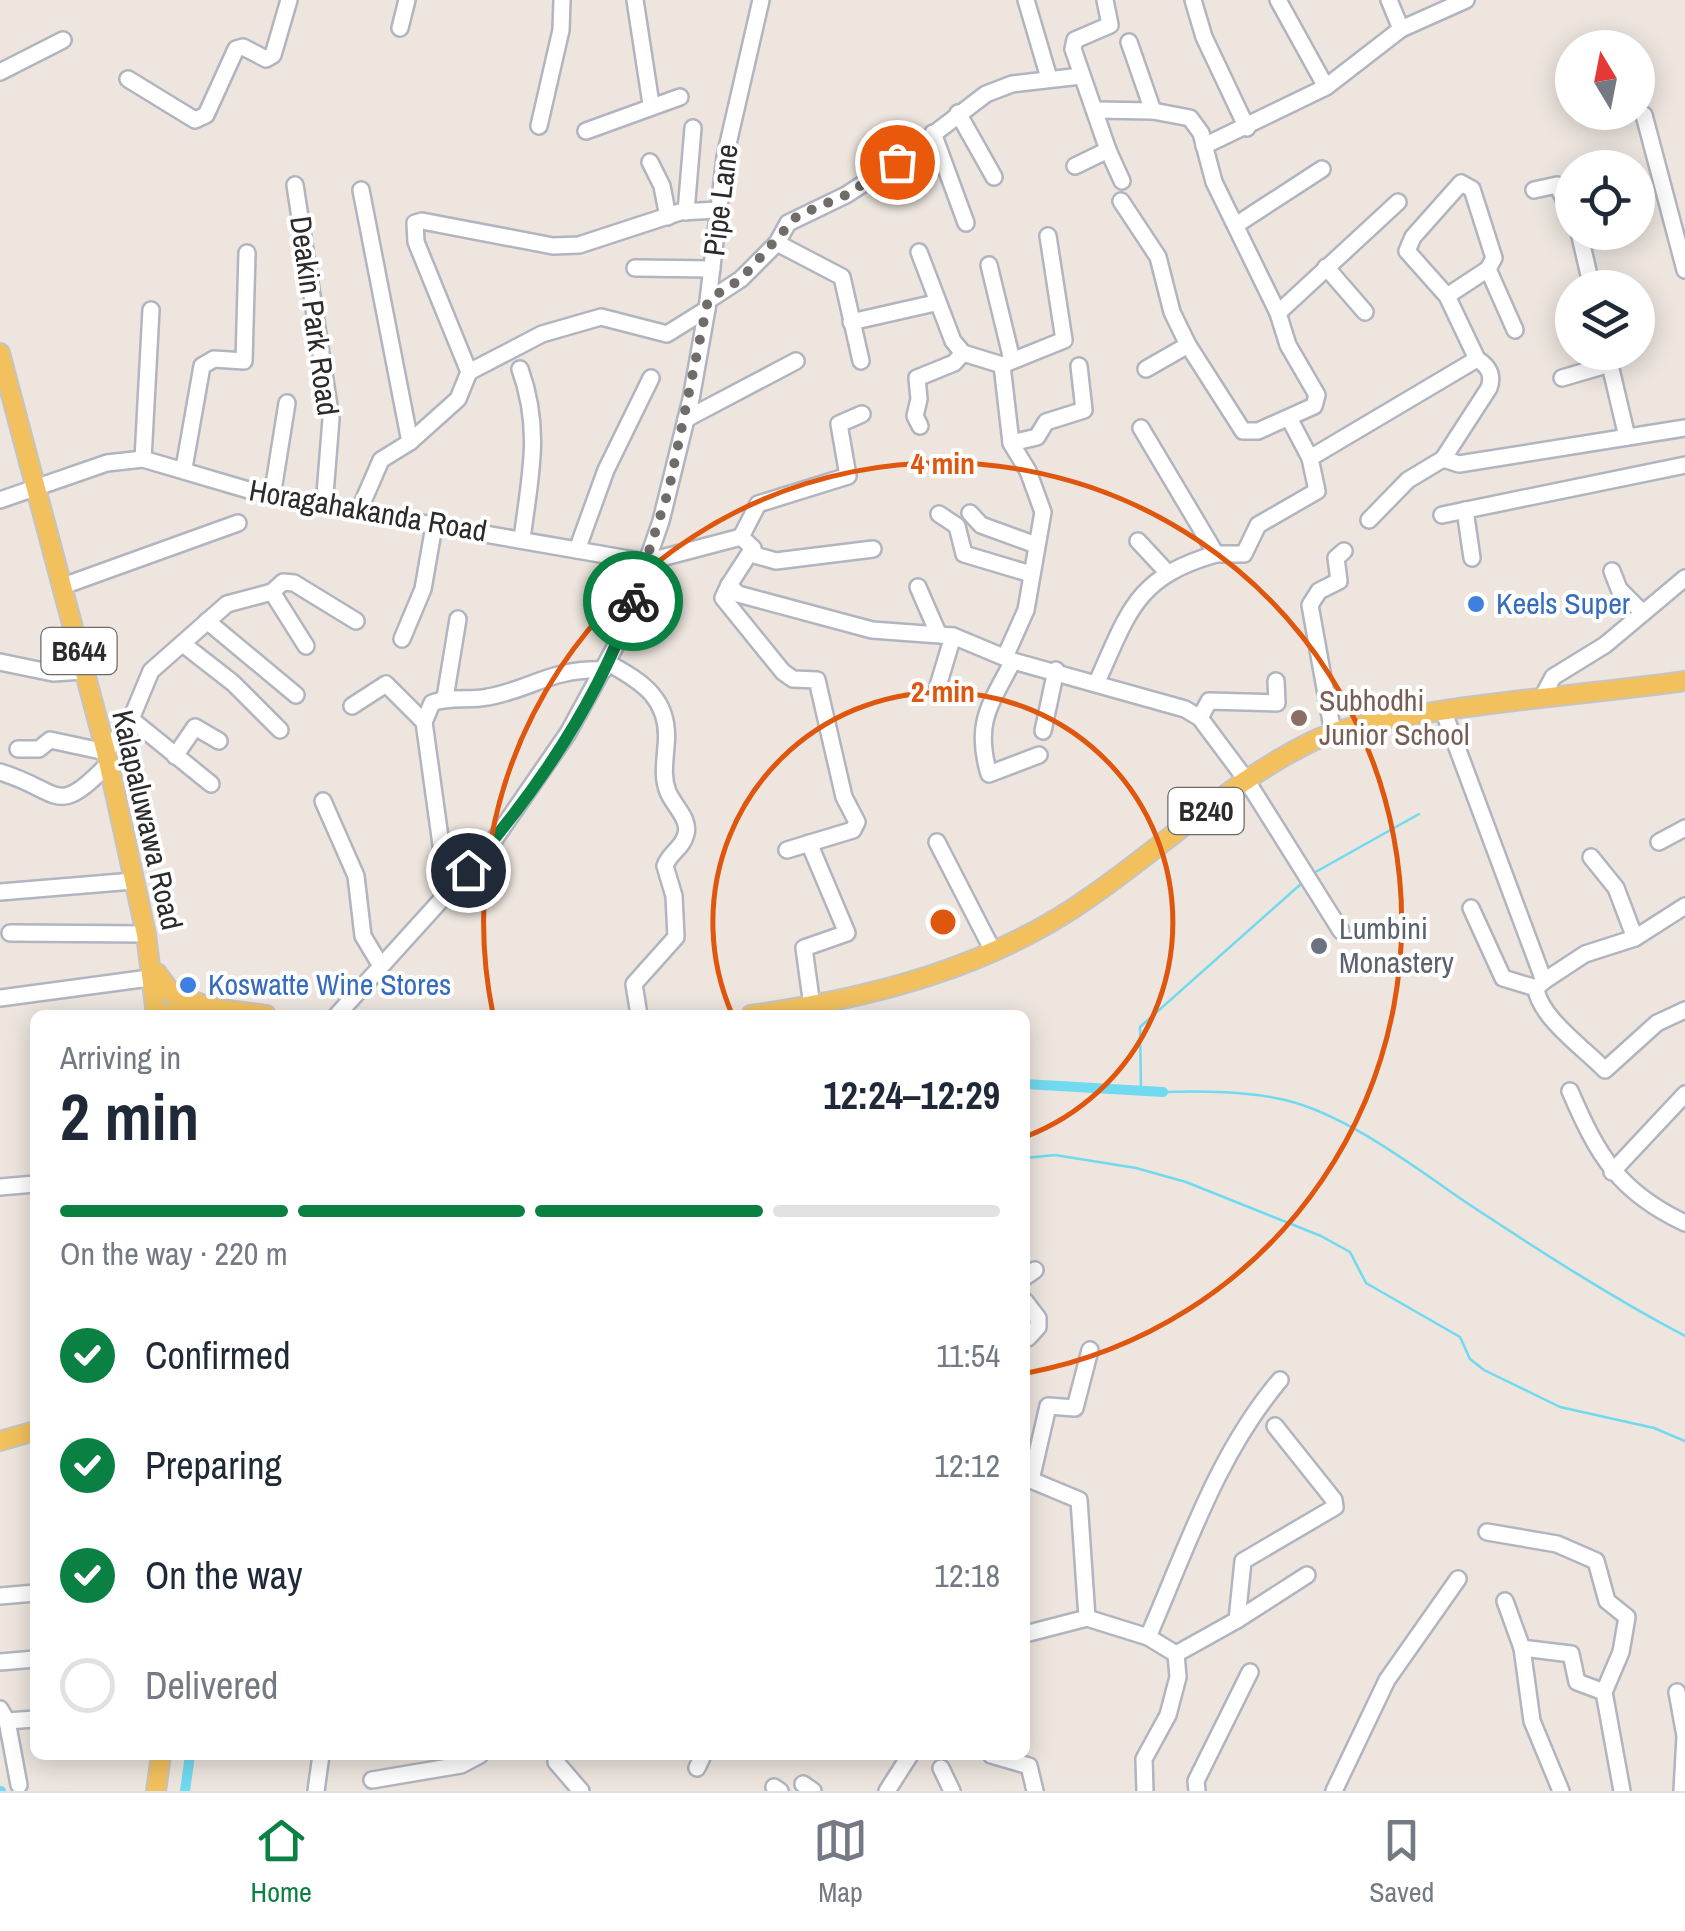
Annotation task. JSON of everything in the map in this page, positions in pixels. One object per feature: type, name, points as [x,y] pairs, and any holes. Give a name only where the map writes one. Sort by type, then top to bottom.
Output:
[{"type":"main road","name":"Kalapaluwawa Road","points":[[0,353],[107,758],[160,1010]]},
{"type":"main road","name":"B240","points":[[785,1010],[932,976],[993,951],[1088,899],[1247,780],[1334,733],[1443,710],[1685,682]]},
{"type":"main road","points":[[153,976],[173,995],[234,1010]]},
{"type":"main road","points":[[188,1010],[210,1006]]},
{"type":"main road","points":[[0,1441],[30,1432]]},
{"type":"main road","points":[[156,1791],[160,1760]]},
{"type":"street","points":[[128,79],[195,120],[206,115],[236,49],[242,47],[266,59],[273,55],[289,0]]},
{"type":"street","points":[[400,28],[407,0]]},
{"type":"street","points":[[539,126],[561,30],[562,0]]},
{"type":"street","points":[[635,0],[652,104]]},
{"type":"street","name":"Pipe Lane","points":[[341,1010],[448,895],[532,789],[606,666],[646,562],[686,419],[708,304],[734,112],[761,0]]},
{"type":"street","points":[[1026,0],[1049,78]]},
{"type":"street","points":[[1105,0],[1110,25],[1074,40],[1081,76],[1122,181]]},
{"type":"street","points":[[1193,0],[1204,38],[1246,128]]},
{"type":"street","points":[[1278,0],[1326,88]]},
{"type":"street","points":[[1389,0],[1401,29]]},
{"type":"street","points":[[1204,146],[1326,88],[1401,29],[1466,0]]},
{"type":"street","points":[[0,72],[63,40]]},
{"type":"street","points":[[1129,42],[1153,111]]},
{"type":"street","points":[[358,512],[381,460],[410,442],[458,399],[469,372],[554,329],[601,317],[667,334],[741,279],[797,216],[846,195],[986,94],[1049,78],[1081,76]]},
{"type":"street","points":[[586,130],[680,97]]},
{"type":"street","points":[[1095,110],[1153,111],[1190,118],[1204,146],[1214,182],[1278,313],[1288,345],[1318,398],[1314,406],[1258,431],[1243,431],[1188,344],[1172,312],[1158,257],[1121,201]]},
{"type":"street","points":[[958,113],[994,177]]},
{"type":"street","points":[[686,212],[693,128]]},
{"type":"street","points":[[1648,130],[1685,270]]},
{"type":"street","points":[[932,134],[966,223]]},
{"type":"street","points":[[1075,166],[1108,150]]},
{"type":"street","points":[[650,162],[662,186],[668,217]]},
{"type":"street","points":[[1236,225],[1322,169]]},
{"type":"street","points":[[1369,520],[1408,480],[1443,460],[1491,383],[1489,368],[1477,359],[1446,296],[1407,251],[1413,237],[1461,183],[1472,188],[1494,258],[1488,268],[1446,296]]},
{"type":"street","name":"Deakin Park Road","points":[[295,185],[331,419],[324,506]]},
{"type":"street","points":[[1534,190],[1555,185]]},
{"type":"street","points":[[360,190],[410,442]]},
{"type":"street","points":[[1278,313],[1398,202]]},
{"type":"street","points":[[469,372],[416,242],[415,224],[422,220],[553,246],[579,245],[686,212],[718,210]]},
{"type":"street","points":[[919,252],[935,302],[963,353],[1007,363],[1064,340],[1048,236]]},
{"type":"street","points":[[777,243],[838,273],[861,362]]},
{"type":"street","points":[[184,468],[202,366],[214,360],[244,361],[248,254]]},
{"type":"street","points":[[989,264],[1007,363],[1011,444],[1028,472],[1042,512],[1026,610],[980,727],[982,749],[989,774],[1039,755]]},
{"type":"street","points":[[635,268],[712,268]]},
{"type":"street","points":[[1326,268],[1365,312]]},
{"type":"street","points":[[1488,268],[1514,330]]},
{"type":"street","points":[[850,322],[935,302]]},
{"type":"street","points":[[144,459],[151,310]]},
{"type":"street","points":[[1146,368],[1188,344]]},
{"type":"street","points":[[920,426],[915,416],[920,399],[916,378],[954,363],[963,353]]},
{"type":"street","points":[[1310,458],[1477,359]]},
{"type":"street","points":[[686,419],[796,361]]},
{"type":"street","points":[[1011,444],[1036,437],[1050,420],[1084,410],[1078,366]]},
{"type":"street","points":[[520,369],[533,405],[535,441],[522,539]]},
{"type":"street","points":[[1562,378],[1581,370]]},
{"type":"street","points":[[1612,370],[1627,437]]},
{"type":"street","points":[[576,550],[606,470],[652,378]]},
{"type":"street","points":[[272,498],[288,403]]},
{"type":"street","points":[[646,562],[740,537],[758,504],[848,476],[839,424],[862,414]]},
{"type":"street","points":[[1097,682],[1128,613],[1166,571],[1216,554],[1244,554],[1258,524],[1315,494],[1319,481],[1289,418]]},
{"type":"street","points":[[1140,428],[1216,554]]},
{"type":"street","points":[[1443,460],[1459,464],[1685,428]]},
{"type":"street","name":"Horagahakanda Road","points":[[0,500],[107,463],[144,459],[184,468],[272,498],[646,562]]},
{"type":"street","points":[[1442,515],[1685,465]]},
{"type":"street","points":[[1465,510],[1472,558]]},
{"type":"street","points":[[970,513],[981,524],[1036,545]]},
{"type":"street","points":[[940,514],[956,526],[964,554],[1031,574]]},
{"type":"street","points":[[63,586],[238,524]]},
{"type":"street","points":[[402,639],[423,589],[434,526]]},
{"type":"street","points":[[740,537],[752,546],[751,554],[723,598],[783,672],[793,679],[814,678],[822,693],[844,797],[857,822],[853,830],[788,850]]},
{"type":"street","points":[[1138,540],[1166,571]]},
{"type":"street","points":[[751,554],[776,561],[873,548]]},
{"type":"street","points":[[1334,733],[1310,605],[1320,591],[1339,580],[1336,558],[1344,552]]},
{"type":"street","points":[[1612,572],[1619,589],[1643,613]]},
{"type":"street","points":[[1542,696],[1553,677],[1604,645],[1685,578]]},
{"type":"street","points":[[0,772],[64,799],[76,796],[132,719],[150,671],[226,604],[272,592],[284,582],[294,583],[356,621]]},
{"type":"street","points":[[728,586],[738,594],[872,630],[904,635],[946,634],[1009,659],[1097,682],[1200,718],[1247,780],[1341,931]]},
{"type":"street","points":[[918,587],[946,634],[938,686]]},
{"type":"street","points":[[272,592],[306,646]]},
{"type":"street","points":[[445,698],[458,619]]},
{"type":"street","points":[[207,620],[296,695]]},
{"type":"street","points":[[183,644],[233,683],[280,730]]},
{"type":"street","points":[[0,662],[53,673],[84,671]]},
{"type":"street","points":[[448,895],[424,722],[432,703],[445,698],[492,697],[548,675],[606,666],[639,679],[662,705],[667,742],[664,775],[668,792],[686,822],[686,837],[665,866],[674,896],[676,937],[634,984],[638,1010]]},
{"type":"street","points":[[1043,731],[1056,670]]},
{"type":"street","points":[[1200,718],[1209,701],[1276,703],[1276,681]]},
{"type":"street","points":[[352,706],[377,685],[386,684],[424,722]]},
{"type":"street","points":[[1443,710],[1550,1013],[1605,1070],[1657,1023],[1685,1010]]},
{"type":"street","points":[[132,719],[211,784]]},
{"type":"street","points":[[176,756],[195,728],[219,741]]},
{"type":"street","points":[[18,749],[40,748],[50,740],[107,758]]},
{"type":"street","points":[[323,801],[356,876],[363,936],[381,966]]},
{"type":"street","points":[[1659,842],[1685,828]]},
{"type":"street","points":[[937,842],[993,951]]},
{"type":"street","points":[[809,843],[847,932],[804,948],[812,1006]]},
{"type":"street","points":[[1591,857],[1616,888],[1635,938]]},
{"type":"street","points":[[0,892],[133,881]]},
{"type":"street","points":[[1472,908],[1504,978],[1540,984],[1585,954],[1635,938],[1685,906]]},
{"type":"street","points":[[10,933],[147,943]]},
{"type":"street","points":[[0,998],[153,976]]},
{"type":"street","points":[[1570,1092],[1591,1140],[1612,1172],[1644,1201],[1685,1223]]},
{"type":"street","points":[[1612,1172],[1685,1094]]},
{"type":"street","points":[[0,1187],[30,1184]]},
{"type":"street","points":[[1030,1308],[1038,1318],[1038,1327],[1030,1336]]},
{"type":"street","points":[[1087,1618],[1079,1500],[1031,1480],[1048,1406],[1075,1408],[1090,1350]]},
{"type":"street","points":[[1148,1638],[1225,1462],[1249,1417],[1280,1380]]},
{"type":"street","points":[[1236,1620],[1240,1564],[1335,1507],[1334,1500],[1275,1426]]},
{"type":"street","points":[[1487,1532],[1556,1544],[1596,1560],[1608,1602],[1626,1617],[1621,1652],[1604,1692],[1622,1791]]},
{"type":"street","points":[[1176,1654],[1308,1574]]},
{"type":"street","points":[[1334,1791],[1387,1680],[1458,1580]]},
{"type":"street","points":[[0,1596],[30,1593]]},
{"type":"street","points":[[1505,1601],[1522,1648],[1532,1721],[1560,1791]]},
{"type":"street","points":[[1030,1633],[1087,1618],[1148,1638],[1176,1654]]},
{"type":"street","points":[[1522,1648],[1571,1654],[1578,1682],[1604,1692]]},
{"type":"street","points":[[1145,1791],[1144,1759],[1168,1715],[1178,1677],[1176,1654]]},
{"type":"street","points":[[0,1662],[30,1659]]},
{"type":"street","points":[[1197,1791],[1196,1780],[1250,1672]]},
{"type":"street","points":[[1676,1692],[1685,1736],[1682,1791]]},
{"type":"street","points":[[19,1785],[3,1715],[30,1718]]},
{"type":"street","points":[[316,1791],[320,1760]]},
{"type":"street","points":[[372,1780],[462,1765],[471,1760]]},
{"type":"street","points":[[556,1760],[581,1791]]},
{"type":"street","points":[[888,1791],[907,1760]]},
{"type":"street","points":[[1009,1760],[1029,1766],[1035,1791]]},
{"type":"street","points":[[942,1768],[952,1791]]},
{"type":"waterway","points":[[1312,874],[1419,814]]},
{"type":"waterway","points":[[1141,1089],[1140,1027],[1302,883]]},
{"type":"waterway","points":[[1030,1084],[1163,1092]]},
{"type":"waterway","points":[[1163,1092],[1270,1097],[1333,1118],[1381,1145],[1576,1273],[1685,1336]]},
{"type":"waterway","points":[[1030,1158],[1055,1155],[1136,1168],[1186,1182],[1321,1236],[1350,1252],[1366,1283],[1460,1337],[1470,1359],[1484,1370],[1560,1407],[1654,1428],[1685,1441]]},
{"type":"waterway","points":[[185,1791],[189,1760]]},
{"type":"way so far","points":[[633,601],[669,489],[691,399],[708,300],[741,279],[797,216],[846,195],[897,162]]},
{"type":"place","name":"Keels Super","points":[[1476,604]]},
{"type":"place","name":"Subhodhi Junior School","points":[[1299,718]]},
{"type":"place","name":"Lumbini Monastery","points":[[1319,946]]},
{"type":"place","name":"Koswatte Wine Stores","points":[[188,985]]},
{"type":"route","points":[[468,870],[532,789],[568,732],[621,636],[633,601]]}]
